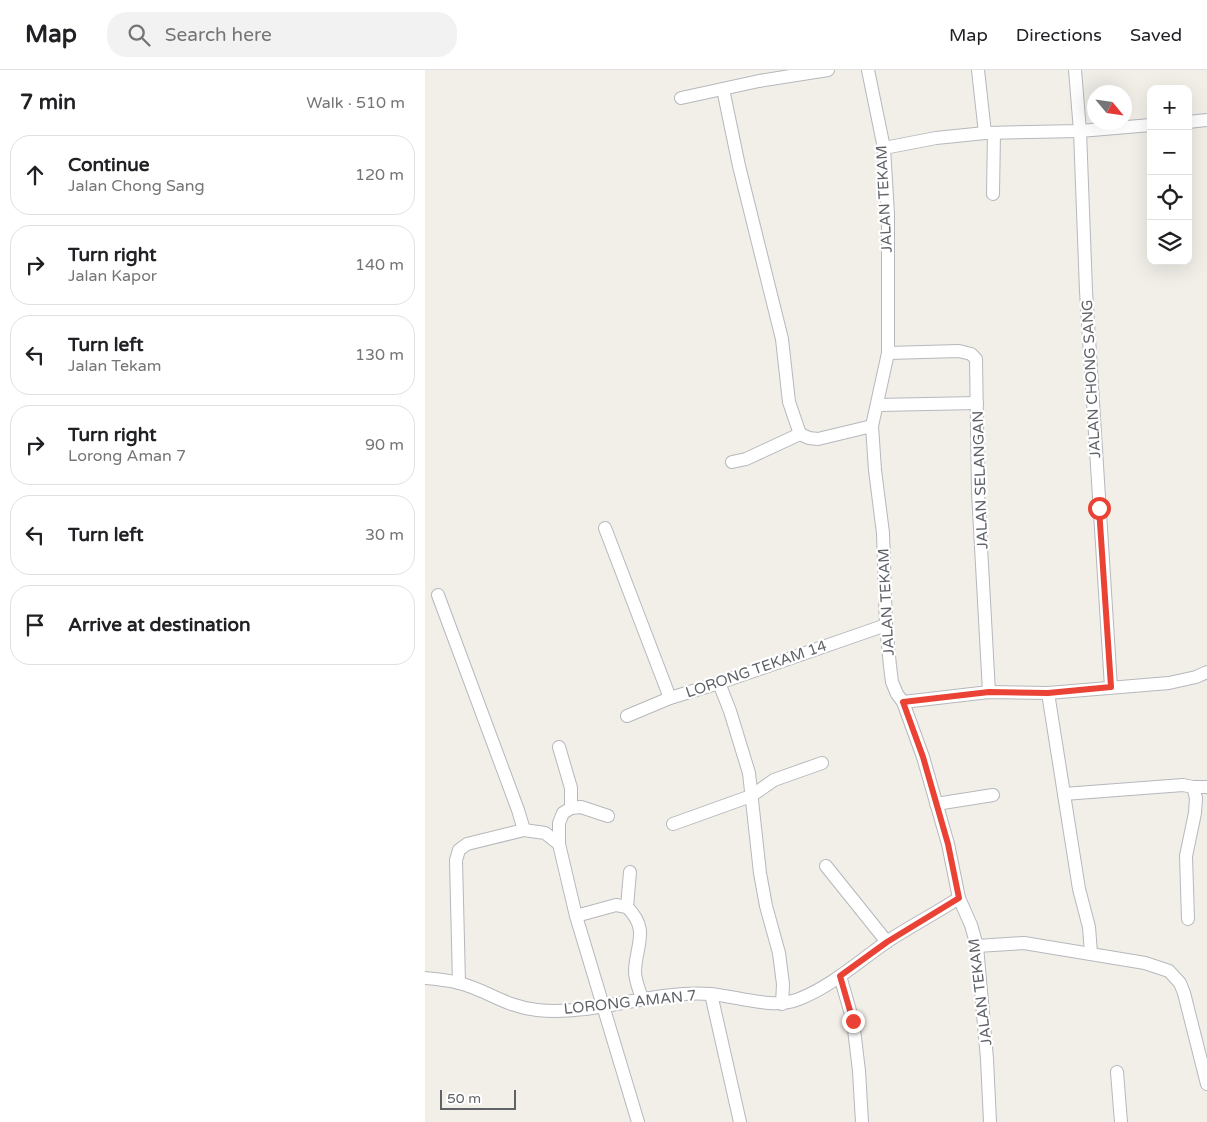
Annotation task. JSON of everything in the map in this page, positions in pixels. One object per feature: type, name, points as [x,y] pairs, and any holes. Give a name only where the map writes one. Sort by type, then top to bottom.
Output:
[{"type":"street","points":[[681,98],[828,70]]},
{"type":"street","name":"JALAN TEKAM","points":[[868,70],[884,148],[888,214],[888,353],[872,426],[875,470],[883,532],[886,625],[893,682],[897,694],[903,702],[923,757],[950,853],[959,898],[971,925],[977,946],[987,1060],[990,1122]]},
{"type":"street","points":[[978,70],[989,133],[993,194]]},
{"type":"street","name":"JALAN CHONG SANG","points":[[1075,70],[1080,131],[1086,300],[1111,687]]},
{"type":"street","points":[[723,89],[739,166],[782,339],[789,402],[800,434],[818,439],[872,426]]},
{"type":"street","points":[[1192,122],[1207,120],[1207,130]]},
{"type":"street","points":[[884,148],[936,138],[989,133],[1080,131],[1147,125]]},
{"type":"street","name":"JALAN SELANGAN","points":[[888,353],[959,351],[971,354],[976,359],[978,366],[979,492],[989,692]]},
{"type":"street","points":[[878,405],[977,403]]},
{"type":"street","points":[[733,462],[746,460],[800,434]]},
{"type":"street","points":[[605,528],[671,698]]},
{"type":"street","points":[[438,595],[524,830]]},
{"type":"street","name":"LORONG TEKAM 14","points":[[627,716],[671,698],[719,684],[886,625]]},
{"type":"street","points":[[903,702],[989,692],[1048,693],[1169,683],[1196,677],[1207,672]]},
{"type":"street","points":[[719,684],[730,711],[749,773],[760,873],[766,906],[779,953],[783,984],[782,1004]]},
{"type":"street","points":[[1048,693],[1079,889],[1089,927],[1091,953]]},
{"type":"street","points":[[559,747],[571,788],[571,808]]},
{"type":"street","points":[[673,824],[751,796],[774,780],[822,763]]},
{"type":"street","points":[[1064,794],[1183,785],[1207,787]]},
{"type":"street","points":[[1188,918],[1186,856],[1195,813],[1196,798],[1193,787]]},
{"type":"street","points":[[936,804],[993,795]]},
{"type":"street","points":[[608,816],[581,807],[571,808],[563,813],[559,823],[559,844],[576,916],[637,1122]]},
{"type":"street","points":[[459,982],[456,860],[459,850],[467,844],[524,830],[545,833],[559,844]]},
{"type":"street","points":[[827,866],[887,942]]},
{"type":"street","points":[[627,907],[630,872]]},
{"type":"street","name":"LORONG AMAN 7","points":[[425,978],[459,982],[516,1006],[538,1010],[583,1010],[642,998],[678,994],[711,994],[782,1004],[800,999],[840,976],[887,942],[959,898]]},
{"type":"street","points":[[576,916],[616,905],[627,907],[635,914],[640,926],[641,935],[635,971],[642,998]]},
{"type":"street","points":[[977,946],[1024,944],[1091,953],[1145,963],[1162,968],[1174,975],[1184,993],[1207,1084]]},
{"type":"street","points":[[840,976],[853,1021],[863,1122]]},
{"type":"street","points":[[711,994],[740,1122]]},
{"type":"street","points":[[1117,1072],[1121,1122]]},
{"type":"route","points":[[853,1021],[840,976],[887,942],[959,898],[948,844],[923,757],[903,702],[989,692],[1048,693],[1111,687],[1106,636],[1099,508]]}]
